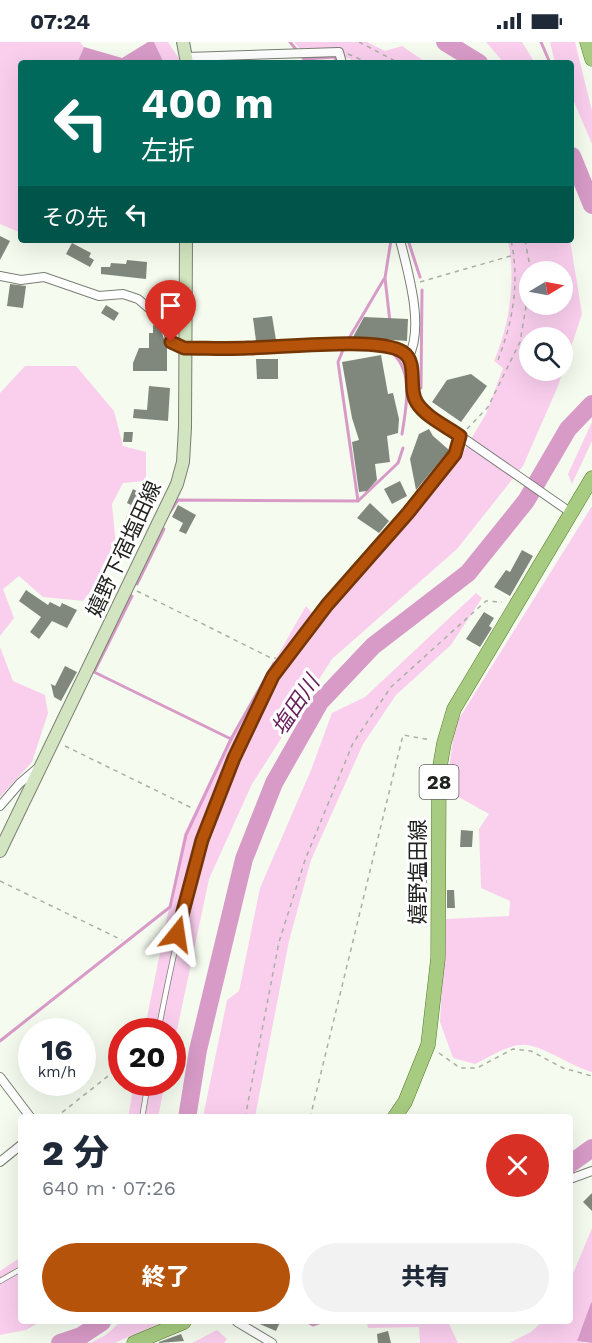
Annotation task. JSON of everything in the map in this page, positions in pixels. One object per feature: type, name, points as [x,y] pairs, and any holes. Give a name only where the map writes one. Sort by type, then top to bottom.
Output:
[{"type":"main road","points":[[183,42],[187,60]]},
{"type":"main road","points":[[587,42],[592,59]]},
{"type":"main road","name":"嬉野下宿塩田線","points":[[0,851],[177,484],[183,462],[186,243]]},
{"type":"main road","name":"嬉野塩田線","points":[[397,1114],[405,1102],[428,1045],[438,958],[439,772],[444,743],[454,709],[518,603],[564,508],[592,478]]},
{"type":"main road","points":[[134,1343],[149,1340],[180,1324]]},
{"type":"street","points":[[187,60],[339,52],[341,60]]},
{"type":"street","points":[[401,243],[412,285],[415,346],[408,358]]},
{"type":"street","points":[[0,276],[21,280],[44,277],[99,296],[123,294],[138,299],[166,323],[171,342],[184,348],[383,346],[402,351],[408,358],[416,402],[423,410],[564,508]]},
{"type":"street","points":[[0,806],[40,765]]},
{"type":"street","points":[[0,1077],[29,1114]]},
{"type":"street","points":[[0,1162],[18,1147]]},
{"type":"street","points":[[573,1178],[592,1171]]},
{"type":"street","points":[[240,1324],[272,1343]]},
{"type":"lane","points":[[161,1018],[177,934],[202,840],[234,758],[273,676],[327,605],[408,513],[455,454],[463,438]]},
{"type":"lane","points":[[143,1114],[146,1096]]},
{"type":"lane","points":[[0,1281],[18,1271]]},
{"type":"path","points":[[359,42],[393,60]]},
{"type":"path","points":[[339,52],[355,55],[364,60]]},
{"type":"path","points":[[498,360],[509,331],[516,293],[512,243]]},
{"type":"path","points":[[526,243],[529,261]]},
{"type":"path","points":[[412,285],[514,255]]},
{"type":"path","points":[[463,438],[488,407],[520,342],[524,315]]},
{"type":"path","points":[[128,586],[271,658],[279,658]]},
{"type":"path","points":[[246,1114],[279,942],[305,860],[353,743],[391,687],[486,601],[518,603]]},
{"type":"path","points":[[311,1114],[403,735],[444,743]]},
{"type":"path","points":[[53,740],[194,809]]},
{"type":"path","points":[[0,881],[122,939]]},
{"type":"path","points":[[428,1045],[460,1068],[477,1068],[513,1050],[531,1051],[564,1068],[592,1076]]},
{"type":"path","points":[[60,1114],[108,1076]]},
{"type":"shaded area","points":[[0,42],[80,42],[84,47],[78,60],[18,60],[18,232],[0,224]]},
{"type":"shaded area","points":[[148,42],[154,42],[163,60],[78,60],[84,47],[122,58]]},
{"type":"shaded area","points":[[154,42],[168,42],[180,60],[163,60]]},
{"type":"shaded area","points":[[294,42],[367,42],[385,51],[402,46],[423,60],[352,60],[306,56]]},
{"type":"shaded area","points":[[486,42],[522,42],[533,60],[501,60]]},
{"type":"shaded area","points":[[550,42],[575,42],[592,111],[592,144],[574,102],[574,60],[554,60]]},
{"type":"shaded area","points":[[508,243],[570,243],[582,314],[573,341],[573,327],[519,327],[519,381],[560,381],[523,466],[457,549],[332,659],[252,784],[209,879],[180,1018],[147,1018],[184,834],[229,740],[306,606],[312,613],[324,615],[460,457],[486,414],[503,368],[494,361],[508,317],[511,286]]},
{"type":"shaded area","points":[[25,366],[76,366],[114,411],[123,446],[146,452],[146,481],[123,483],[112,504],[117,556],[83,601],[43,597],[19,576],[3,589],[14,618],[0,636],[0,393]]},
{"type":"shaded area","points":[[592,422],[592,441],[572,484],[568,474]]},
{"type":"shaded area","points":[[592,506],[592,1072],[540,1049],[525,1045],[502,1050],[475,1064],[453,1058],[440,1022],[446,919],[509,916],[510,901],[481,888],[479,829],[489,814],[446,790],[455,725]]},
{"type":"shaded area","points":[[476,593],[482,598],[451,645],[396,695],[363,744],[311,860],[289,941],[256,1114],[204,1114],[227,1000],[239,991],[260,888],[311,770],[332,713],[365,697]]},
{"type":"shaded area","points":[[0,647],[13,681],[45,695],[48,713],[32,762],[0,797]]},
{"type":"shaded area","points":[[132,1096],[162,1096],[159,1114],[129,1114]]},
{"type":"shaded area","points":[[592,1228],[592,1302],[577,1341],[586,1343],[509,1343],[531,1332],[540,1324],[573,1324],[573,1274]]},
{"type":"shaded area","points":[[18,1259],[18,1324],[36,1324],[26,1330],[0,1335],[0,1271]]},
{"type":"shaded area","points":[[591,1303],[592,1343],[577,1341]]},
{"type":"shaded area","points":[[118,1324],[158,1324],[115,1343],[90,1343],[106,1335]]},
{"type":"shaded area","points":[[367,1324],[449,1324],[458,1343],[420,1343],[419,1327],[368,1328]]},
{"type":"shaded area","points":[[217,1330],[227,1339],[224,1343],[192,1343]]},
{"type":"building","points":[[0,236],[10,241],[0,260]]},
{"type":"building","points":[[72,243],[91,253],[89,257],[94,260],[90,267],[66,254]]},
{"type":"building","points":[[127,260],[147,262],[146,279],[101,274],[101,267],[110,267],[111,263],[126,264]]},
{"type":"building","points":[[10,284],[26,286],[23,308],[7,306]]},
{"type":"building","points":[[106,305],[119,313],[114,321],[101,313]]},
{"type":"building","points":[[272,316],[276,340],[256,341],[253,318]]},
{"type":"building","points":[[364,317],[408,319],[407,341],[353,337]]},
{"type":"building","points":[[153,325],[160,327],[167,348],[167,371],[133,371],[133,363],[139,348],[149,348],[149,333],[153,333]]},
{"type":"building","points":[[381,355],[388,394],[393,393],[399,419],[398,433],[387,436],[390,462],[375,464],[377,480],[367,491],[359,492],[352,442],[359,440],[352,418],[342,362]]},
{"type":"building","points":[[256,359],[278,359],[278,379],[257,379]]},
{"type":"building","points":[[471,374],[487,386],[461,422],[432,402],[447,380]]},
{"type":"building","points":[[149,386],[170,388],[168,421],[133,418],[134,409],[147,410]]},
{"type":"building","points":[[429,429],[433,436],[449,450],[416,490],[410,459],[419,434]]},
{"type":"building","points":[[124,432],[133,432],[132,442],[123,442]]},
{"type":"building","points":[[400,481],[407,496],[392,504],[384,489]]},
{"type":"building","points":[[133,489],[146,496],[129,532],[122,529],[131,505],[127,503]]},
{"type":"building","points":[[370,503],[389,521],[379,533],[357,518]]},
{"type":"building","points":[[178,505],[196,515],[186,534],[179,531],[183,523],[172,517]]},
{"type":"building","points":[[522,550],[533,556],[510,596],[494,587],[506,570],[510,572]]},
{"type":"building","points":[[26,590],[48,605],[50,602],[60,607],[62,603],[77,610],[67,628],[52,621],[39,639],[30,632],[41,617],[19,601]]},
{"type":"building","points":[[484,612],[494,618],[489,626],[492,628],[480,647],[466,639]]},
{"type":"building","points":[[65,666],[77,672],[61,701],[54,697],[51,684],[55,686]]},
{"type":"building","points":[[461,830],[473,831],[472,847],[460,847]]},
{"type":"building","points":[[425,859],[427,883],[418,884],[416,860]]},
{"type":"building","points":[[447,890],[454,890],[455,908],[447,908]]},
{"type":"building","points":[[592,1193],[592,1211],[583,1202]]},
{"type":"building","points":[[260,1324],[279,1324],[276,1331]]},
{"type":"building","points":[[388,1331],[391,1343],[378,1343],[377,1334]]},
{"type":"building","points":[[181,1334],[184,1341],[159,1343],[159,1342]]},
{"type":"waterway","points":[[290,42],[304,59],[335,57],[336,60]]},
{"type":"waterway","name":"塩田川","points":[[445,42],[474,60]]},
{"type":"waterway","points":[[541,42],[549,60]]},
{"type":"waterway","name":"塩田川","points":[[574,161],[592,205]]},
{"type":"waterway","points":[[390,322],[385,278],[391,243]]},
{"type":"waterway","points":[[409,243],[420,277]]},
{"type":"waterway","points":[[348,340],[384,279]]},
{"type":"waterway","points":[[421,388],[422,290]]},
{"type":"waterway","points":[[170,512],[178,500],[358,501],[338,362],[343,350]]},
{"type":"waterway","points":[[390,351],[398,359],[406,378],[407,401],[402,434]]},
{"type":"waterway","name":"塩田川","points":[[188,1114],[198,1050],[244,859],[274,783],[320,702],[373,646],[468,573],[526,501],[568,429],[592,404]]},
{"type":"waterway","points":[[358,501],[398,463],[403,448]]},
{"type":"waterway","points":[[137,584],[164,529]]},
{"type":"waterway","points":[[0,1041],[170,907],[186,835],[231,739],[94,672],[132,596]]},
{"type":"waterway","points":[[231,739],[274,663]]},
{"type":"waterway","points":[[573,1162],[592,1148]]},
{"type":"waterway","name":"塩田川","points":[[60,1343],[81,1336],[99,1324]]},
{"type":"waterway","points":[[311,1324],[316,1324]]},
{"type":"route","points":[[171,342],[184,348],[347,345],[383,346],[402,351],[408,358],[412,369],[412,393],[416,402],[423,410],[460,436],[455,454],[408,513],[327,605],[273,676],[234,758],[202,840],[177,934]]}]
